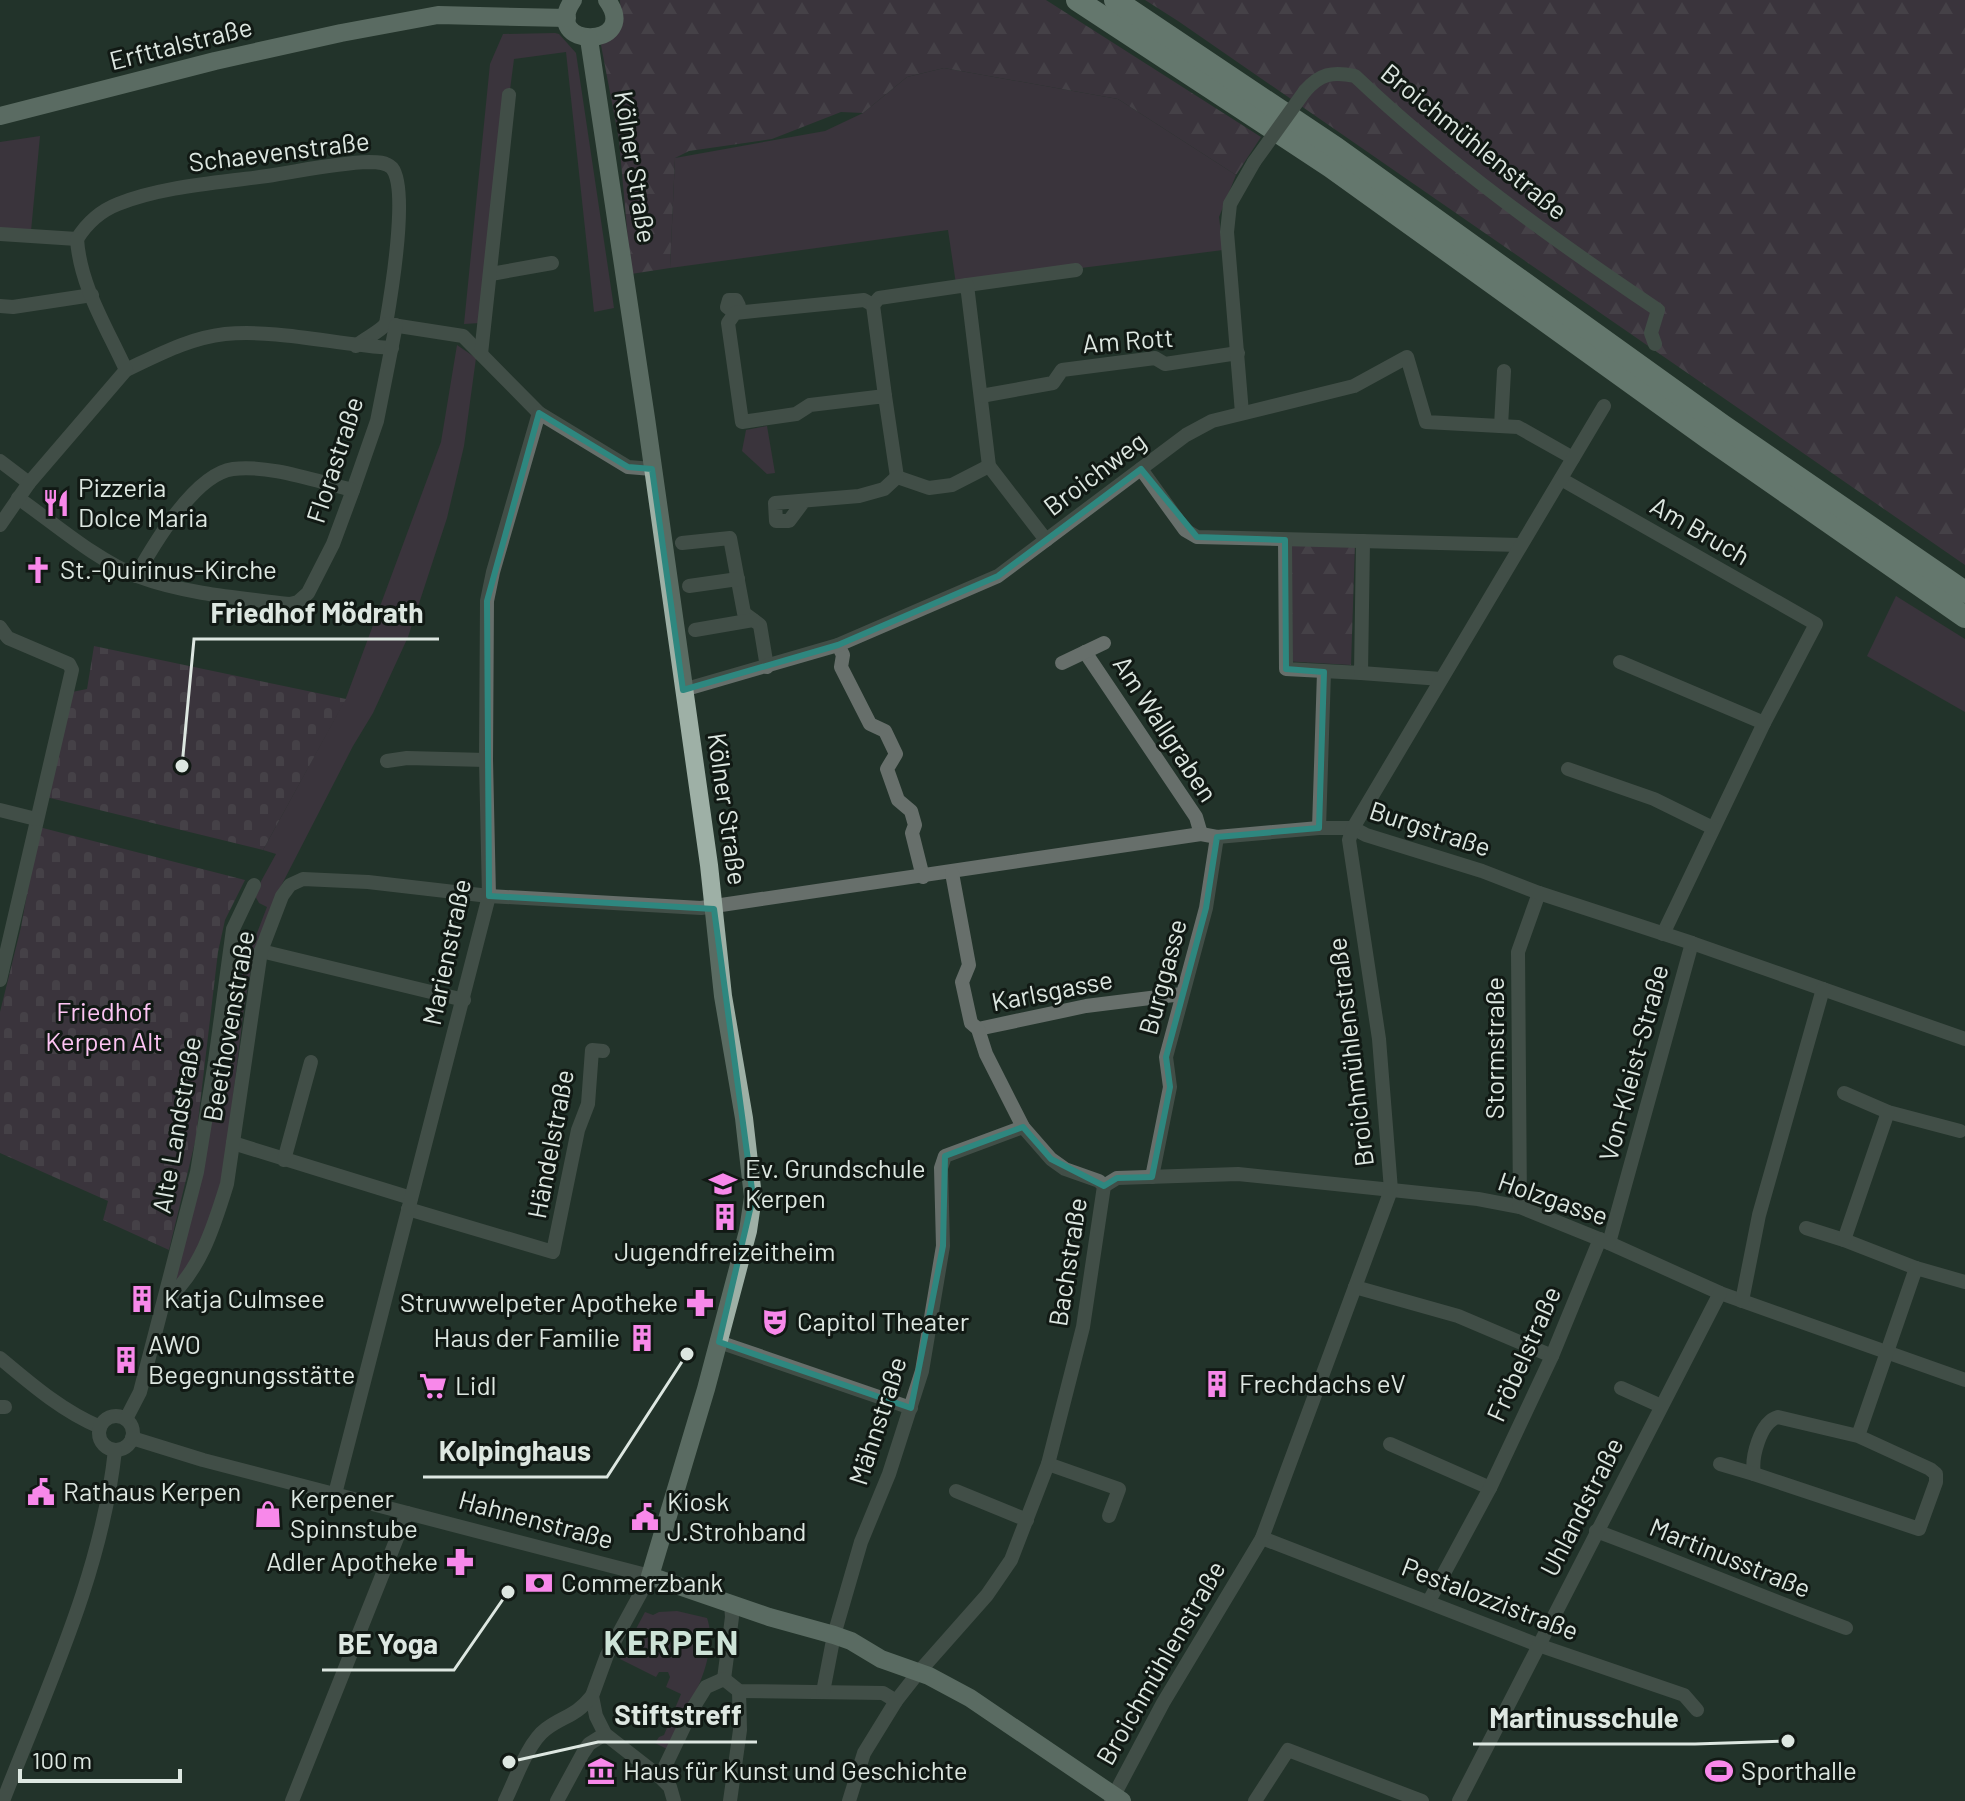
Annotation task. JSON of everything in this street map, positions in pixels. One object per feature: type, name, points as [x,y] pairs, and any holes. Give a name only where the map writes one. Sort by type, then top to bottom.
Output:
[{"type":"highway","points":[[1077,0],[1331,167],[1683,420],[1965,617]]},
{"type":"highway","points":[[1115,0],[1336,148],[1722,425],[1965,592]]},
{"type":"main road","points":[[570,9],[576,35],[589,39],[604,35],[610,29],[613,14],[607,0]]},
{"type":"main road","name":"Erfttalstraße","points":[[0,116],[215,61],[341,33],[438,15],[570,9]]},
{"type":"main road","name":"Kölner Straße","points":[[589,39],[753,1197],[748,1231],[719,1342],[650,1576]]},
{"type":"main road","name":"Hahnenstraße","points":[[650,1576],[851,1641],[881,1659],[918,1673],[970,1698],[1116,1799]]},
{"type":"street","name":"Broichmühlenstraße","points":[[1242,413],[1227,232],[1230,204],[1254,162],[1305,91],[1325,74],[1338,72],[1355,76],[1479,183],[1658,310],[1651,333],[1655,344]]},
{"type":"street","points":[[481,354],[509,95]]},
{"type":"street","name":"Schaevenstraße","points":[[77,239],[86,225],[99,214],[134,198],[324,167],[386,163],[393,169],[396,179],[399,227],[391,324]]},
{"type":"street","points":[[0,234],[77,239],[79,263],[126,370]]},
{"type":"street","points":[[491,274],[552,263]]},
{"type":"street","points":[[897,477],[873,305],[879,298],[1076,270]]},
{"type":"street","points":[[967,285],[989,466],[1046,540]]},
{"type":"street","points":[[0,306],[13,307],[92,295]]},
{"type":"street","points":[[873,305],[864,300],[735,313],[728,323],[742,422],[796,414],[810,405],[885,396]]},
{"type":"street","points":[[356,346],[391,324],[463,336],[539,413],[628,467],[652,469]]},
{"type":"street","name":"Florastraße","points":[[136,576],[230,597],[290,604],[298,602],[308,593],[327,556],[377,421],[392,348],[391,324]]},
{"type":"street","points":[[0,525],[29,483],[126,370],[185,343],[225,334],[261,334],[392,348]]},
{"type":"street","name":"Am Rott","points":[[981,396],[1053,383],[1062,370],[1155,358],[1165,364],[1238,353]]},
{"type":"street","name":"Broichweg","points":[[683,690],[838,645],[998,576],[1186,435],[1212,421],[1354,386],[1407,357],[1426,422],[1518,427],[1573,458]]},
{"type":"street","points":[[1501,426],[1504,371]]},
{"type":"street","points":[[1353,828],[1604,406]]},
{"type":"street","name":"Marienstraße","points":[[335,1494],[489,896],[487,601],[539,413]]},
{"type":"street","points":[[0,461],[29,483]]},
{"type":"street","points":[[897,477],[929,488],[952,485],[989,466]]},
{"type":"street","points":[[18,498],[101,557],[136,576],[194,492],[211,477],[231,469],[257,469],[353,490]]},
{"type":"street","points":[[1141,469],[1185,530],[1197,537],[1520,545]]},
{"type":"street","points":[[804,501],[859,496],[884,489],[897,477]]},
{"type":"street","name":"Am Bruch","points":[[1561,479],[1816,624],[1764,723]]},
{"type":"street","points":[[682,543],[730,538],[744,613],[760,625],[767,667]]},
{"type":"street","points":[[1285,540],[1286,669],[1441,679]]},
{"type":"street","points":[[1361,673],[1363,541]]},
{"type":"street","points":[[689,586],[738,579]]},
{"type":"street","points":[[695,630],[753,620]]},
{"type":"street","points":[[0,980],[72,670],[69,664],[19,643],[1,631]]},
{"type":"street","name":"Am Wallgraben","points":[[1062,663],[1104,643]]},
{"type":"street","points":[[838,645],[843,655],[841,667],[870,724],[885,731],[896,754],[887,769],[898,800],[911,811],[915,825],[912,833],[923,877]]},
{"type":"street","name":"Am Wallgraben","points":[[1085,652],[1196,817],[1201,834]]},
{"type":"street","points":[[1620,662],[1764,723],[1663,934]]},
{"type":"street","points":[[1319,828],[1324,672]]},
{"type":"street","points":[[387,761],[407,758],[486,760]]},
{"type":"street","points":[[1568,769],[1654,799],[1713,828]]},
{"type":"street","points":[[0,810],[36,819]]},
{"type":"street","name":"Broichmühlenstraße","points":[[1116,1799],[1163,1703],[1262,1538],[1391,1190],[1379,1039],[1349,840],[1353,828]]},
{"type":"street","name":"Burgstraße","points":[[713,905],[952,873],[1201,834],[1217,837],[1353,828],[1965,1039]]},
{"type":"street","name":"Burggasse","points":[[1152,1177],[1170,1087],[1166,1057],[1206,908],[1217,837]]},
{"type":"street","name":"Bachstraße","points":[[849,1801],[864,1753],[896,1701],[987,1595],[1011,1560],[1048,1464],[1083,1327],[1104,1186],[1099,1181],[1065,1169],[1051,1159],[1023,1127],[986,1054],[978,1029],[971,1023],[962,982],[969,965],[952,873]]},
{"type":"street","name":"Beethovenstraße","points":[[165,1301],[189,1277],[216,1221],[227,1184],[261,951],[282,896],[290,885],[303,879],[368,882],[489,896],[701,908],[713,905]]},
{"type":"street","name":"Alte Landstraße","points":[[126,1419],[140,1392],[165,1301],[202,1145],[233,929],[254,885]]},
{"type":"street","name":"Stormstraße","points":[[1520,1207],[1518,952],[1539,893]]},
{"type":"street","name":"Von-Kleist-Straße","points":[[1605,1241],[1692,943]]},
{"type":"street","points":[[261,951],[464,1000]]},
{"type":"street","points":[[1742,1301],[1759,1215],[1823,989]]},
{"type":"street","name":"Karlsgasse","points":[[978,1029],[1086,1006],[1182,994]]},
{"type":"street","name":"Händelstraße","points":[[410,1203],[553,1252],[578,1130],[588,1104],[592,1050],[603,1051]]},
{"type":"street","points":[[284,1160],[311,1062]]},
{"type":"street","points":[[1844,1093],[1888,1112],[1963,1128]]},
{"type":"street","points":[[1844,1240],[1888,1112]]},
{"type":"street","name":"Mähnstraße","points":[[823,1692],[834,1635],[861,1542],[889,1474],[922,1371],[943,1246],[941,1168],[945,1156],[1023,1127]]},
{"type":"street","points":[[233,1143],[410,1203]]},
{"type":"street","name":"Holzgasse","points":[[1104,1186],[1117,1178],[1238,1174],[1478,1199],[1520,1207],[1720,1293],[1965,1380]]},
{"type":"street","points":[[1806,1228],[1916,1268],[1965,1282]]},
{"type":"street","name":"Fröbelstraße","points":[[1429,1601],[1490,1488],[1605,1241]]},
{"type":"street","points":[[1858,1436],[1916,1268]]},
{"type":"street","points":[[1355,1287],[1458,1316],[1552,1356]]},
{"type":"street","name":"Uhlandstraße","points":[[1459,1801],[1720,1293]]},
{"type":"street","points":[[719,1342],[911,1408]]},
{"type":"street","points":[[0,1358],[36,1388],[100,1427]]},
{"type":"street","points":[[1621,1388],[1661,1406]]},
{"type":"street","points":[[111,1416],[126,1419],[132,1428],[132,1438],[124,1448],[115,1450],[101,1442],[100,1427],[111,1416]]},
{"type":"street","points":[[1720,1464],[1919,1529],[1936,1482],[1936,1474],[1930,1469],[1858,1436],[1778,1417],[1771,1419],[1765,1427],[1752,1464],[1754,1474]]},
{"type":"street","name":"Hahnenstraße","points":[[132,1438],[203,1460],[650,1576]]},
{"type":"street","points":[[1390,1444],[1490,1488]]},
{"type":"street","points":[[3,1801],[79,1605],[102,1525],[115,1450]]},
{"type":"street","points":[[1048,1464],[1119,1489],[1109,1516]]},
{"type":"street","points":[[956,1491],[1027,1520]]},
{"type":"street","points":[[292,1801],[407,1513]]},
{"type":"street","name":"Martinusstraße","points":[[1596,1531],[1846,1628]]},
{"type":"street","name":"Pestalozzistraße","points":[[1262,1538],[1538,1645],[1684,1695],[1697,1710]]},
{"type":"street","points":[[505,1801],[535,1739],[579,1711],[592,1696],[607,1655],[650,1576]]},
{"type":"street","points":[[724,1679],[731,1604]]},
{"type":"street","points":[[724,1679],[739,1691],[883,1693],[896,1701]]},
{"type":"street","points":[[660,1777],[706,1687],[724,1679]]},
{"type":"street","points":[[731,1801],[740,1730],[739,1691]]},
{"type":"street","points":[[592,1696],[596,1716],[605,1734],[660,1777],[670,1787],[674,1801]]},
{"type":"street","points":[[557,1801],[589,1744],[605,1734]]},
{"type":"street","points":[[1259,1800],[1288,1750],[1422,1801]]},
{"type":"highlighted area","points":[[539,413],[628,467],[652,469],[683,690],[838,645],[998,576],[1141,469],[1197,537],[1285,540],[1286,669],[1324,672],[1319,828],[1217,837],[1206,908],[1166,1057],[1170,1087],[1152,1177],[1117,1178],[1104,1186],[1051,1159],[1023,1127],[945,1156],[943,1246],[911,1408],[719,1342],[753,1197],[714,909],[489,896],[487,601]]},
{"type":"green space","points":[[620,0],[1046,0],[1261,137],[1236,175],[1118,99],[944,68],[907,77],[863,113],[841,112],[772,139],[689,151],[675,158],[670,268],[631,274],[619,140],[601,45],[621,24]]},
{"type":"green space","points":[[1145,0],[1965,0],[1965,565],[1178,21]]},
{"type":"green space","points":[[555,33],[576,53],[614,308],[594,312],[566,52],[514,59],[480,323],[464,324],[490,64],[503,34]]},
{"type":"green space","points":[[944,68],[1118,99],[1236,175],[1219,217],[1223,250],[956,284],[948,230],[670,268],[675,158],[825,131],[863,113],[907,77]]},
{"type":"green space","points":[[40,136],[31,231],[0,230],[0,142]]},
{"type":"green space","points":[[457,345],[476,358],[464,446],[447,518],[408,637],[373,713],[279,890],[254,952],[223,1178],[204,1234],[180,1283],[174,1277],[214,1099],[227,1085],[245,950],[250,951],[267,907],[259,903],[254,894],[276,854],[263,850],[346,698],[441,442]]},
{"type":"green space","points":[[767,426],[775,473],[767,474],[742,451],[746,430]]},
{"type":"green space","points":[[1283,544],[1355,544],[1351,665],[1283,661]]},
{"type":"green space","points":[[1896,596],[1965,639],[1965,712],[1867,656]]},
{"type":"green space","points":[[94,646],[346,699],[263,850],[46,797],[72,692],[87,689]]},
{"type":"green space","name":"Friedhof Kerpen Alt","points":[[39,827],[245,880],[225,920],[218,952],[196,1138],[169,1250],[103,1220],[108,1201],[0,1153],[0,1012],[21,927]]},
{"type":"green space","points":[[677,1611],[707,1618],[709,1650],[699,1685],[667,1749],[655,1743],[664,1735],[681,1694],[666,1687],[670,1677],[668,1672],[659,1672],[656,1677],[620,1659],[645,1612],[653,1615]]},
{"type":"place","name":"Pizzeria Dolce Maria","points":[[56,503]]},
{"type":"place","name":"St.-Quirinus-Kirche","points":[[38,570]]},
{"type":"place","name":"Friedhof Mödrath","points":[[182,766]]},
{"type":"place","name":"Ev. Grundschule Kerpen","points":[[723,1184]]},
{"type":"place","name":"Jugendfreizeitheim","points":[[725,1217]]},
{"type":"place","name":"Katja Culmsee","points":[[142,1299]]},
{"type":"place","name":"Struwwelpeter Apotheke","points":[[700,1303]]},
{"type":"place","name":"Capitol Theater","points":[[775,1322]]},
{"type":"place","name":"Haus der Familie","points":[[642,1338]]},
{"type":"place","name":"Kolpinghaus","points":[[687,1354]]},
{"type":"place","name":"AWO Begegnungsstätte","points":[[126,1360]]},
{"type":"place","name":"Frechdachs eV","points":[[1217,1384]]},
{"type":"place","name":"Lidl","points":[[433,1386]]},
{"type":"place","name":"Rathaus Kerpen","points":[[41,1492]]},
{"type":"place","name":"Kerpener Spinnstube","points":[[268,1514]]},
{"type":"place","name":"Kiosk J.Strohband","points":[[645,1517]]},
{"type":"place","name":"Adler Apotheke","points":[[460,1562]]},
{"type":"place","name":"Commerzbank","points":[[539,1583]]},
{"type":"place","name":"BE Yoga","points":[[508,1592]]},
{"type":"place","name":"Martinusschule","points":[[1788,1741]]},
{"type":"place","name":"Stiftstreff","points":[[509,1762]]},
{"type":"place","name":"Haus für Kunst und Geschichte","points":[[601,1771]]},
{"type":"place","name":"Sporthalle","points":[[1719,1771]]},
{"type":"district","name":"KERPEN","points":[[672,1643]]}]
